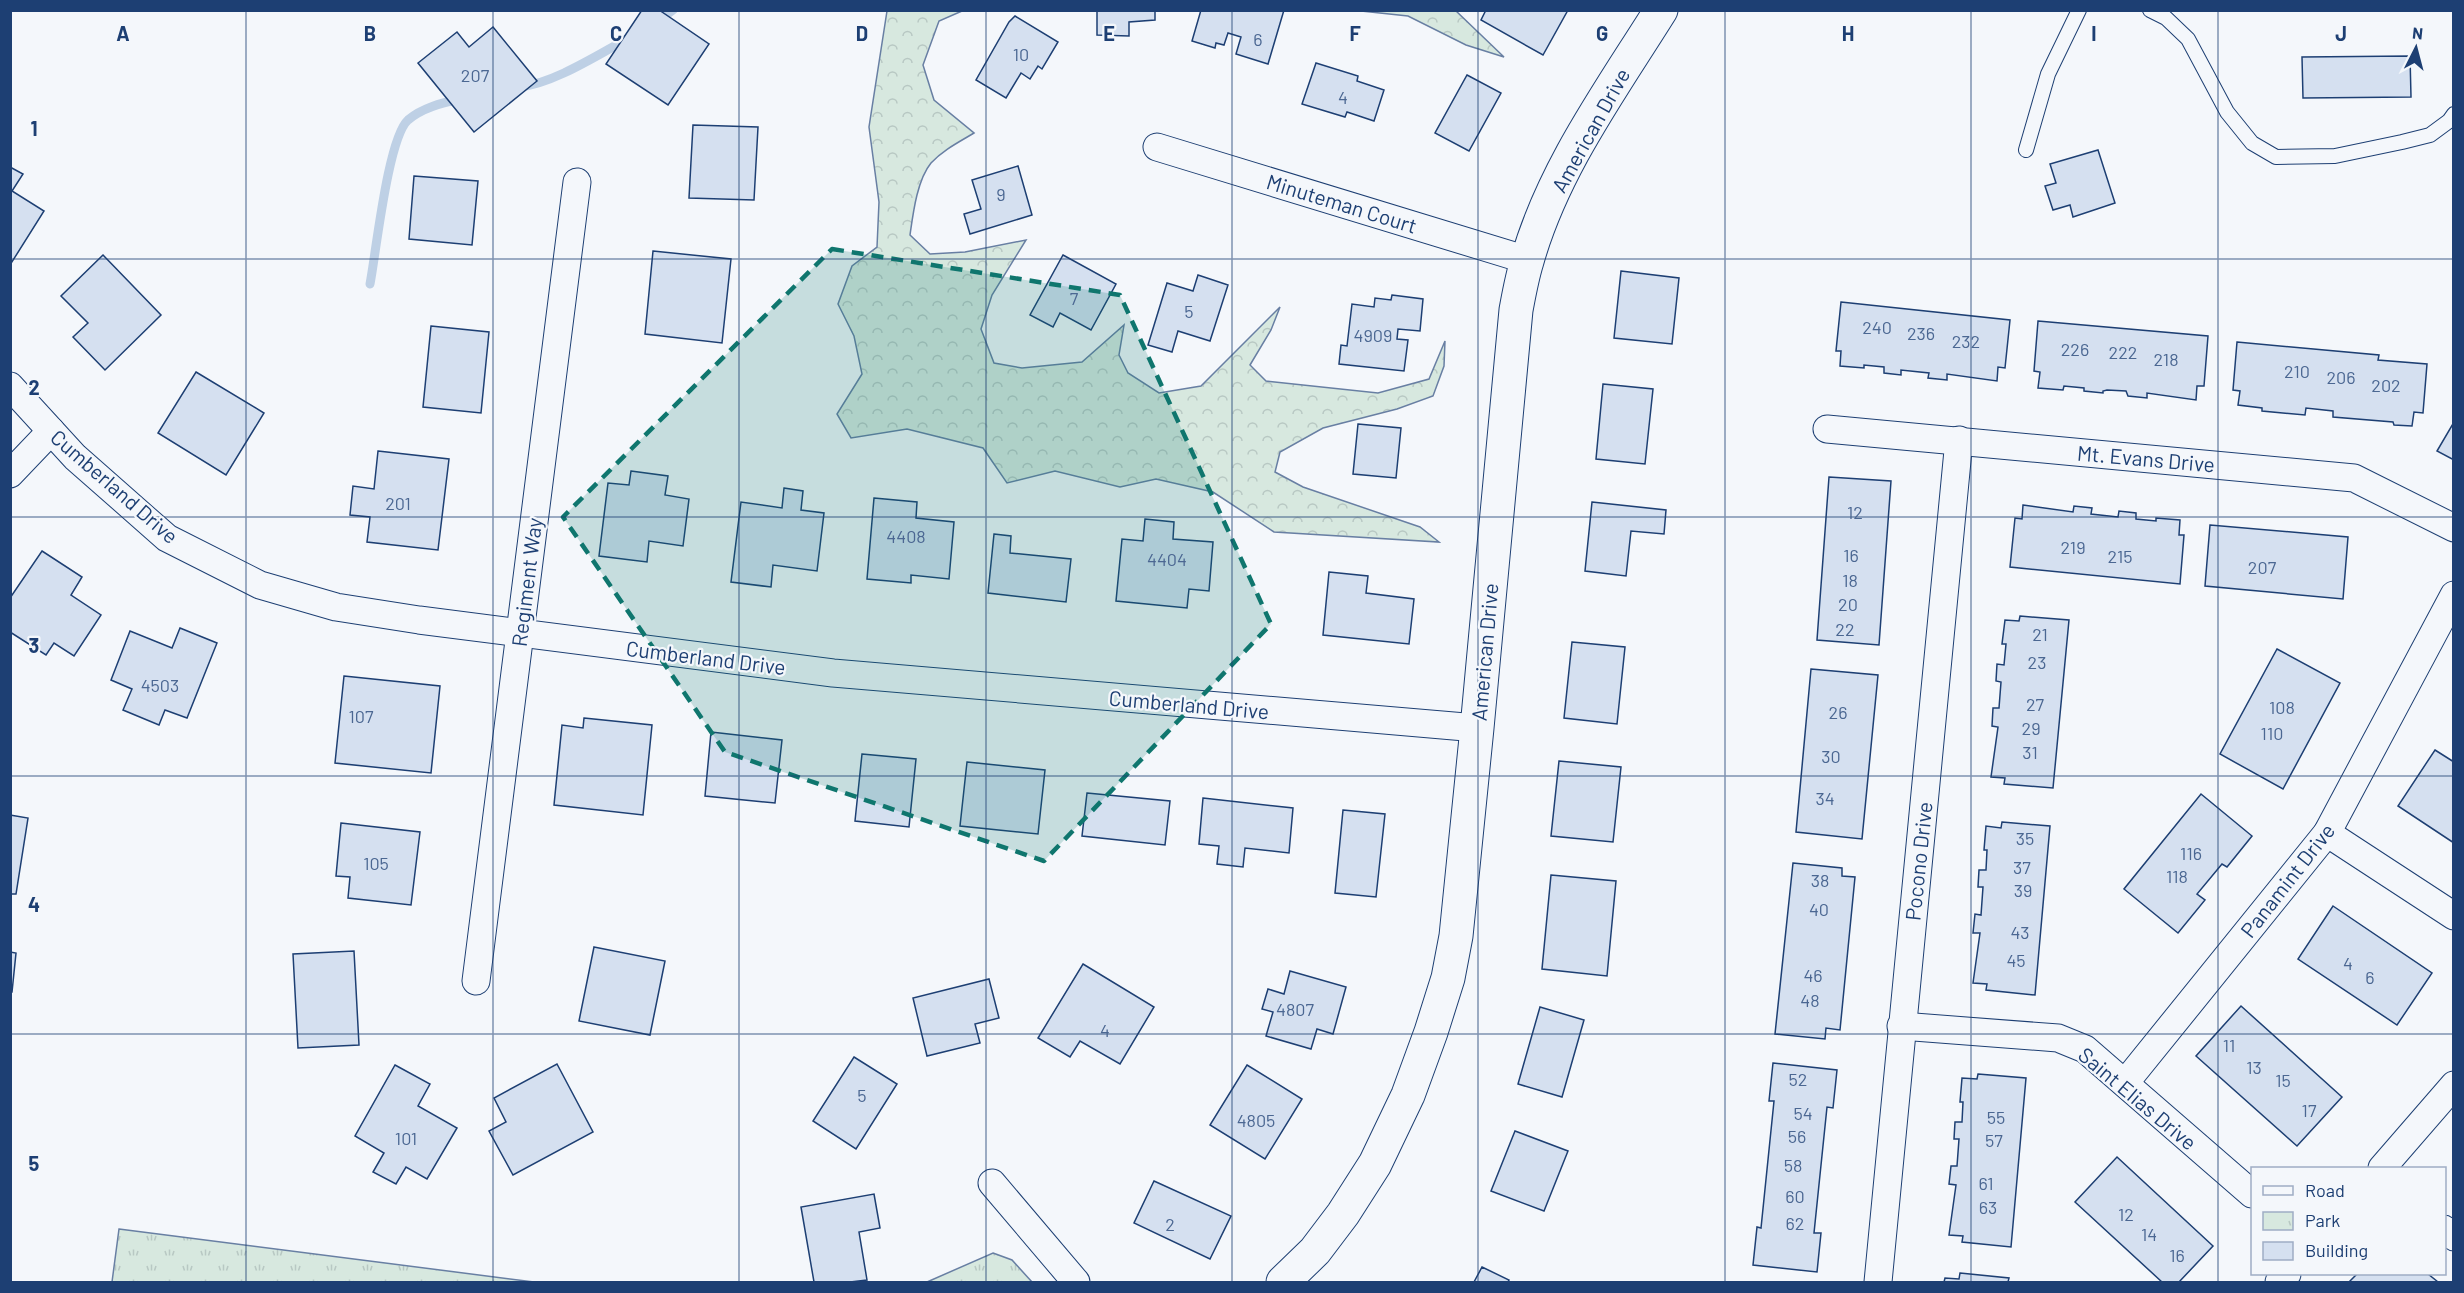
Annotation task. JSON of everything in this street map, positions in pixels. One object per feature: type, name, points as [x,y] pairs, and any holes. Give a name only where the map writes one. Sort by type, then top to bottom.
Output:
[{"type":"street","name":"American Drive","points":[[1283,1282],[1315,1251],[1376,1164],[1408,1095],[1448,978],[1456,936],[1478,728],[1510,359],[1516,310],[1527,260],[1551,199],[1576,146],[1661,10]]},
{"type":"street","name":"Minuteman Court","points":[[1157,147],[1527,260]]},
{"type":"street","name":"Regiment Way","points":[[476,981],[577,182]]},
{"type":"street","name":"Cumberland Drive","points":[[10,386],[75,457],[168,538],[260,585],[336,607],[833,673],[1478,728]]},
{"type":"street","name":"Mt. Evans Drive","points":[[1827,429],[2354,478],[2454,528]]},
{"type":"street","points":[[10,474],[51,431]]},
{"type":"street","name":"Pocono Drive","points":[[1878,1282],[1959,440]]},
{"type":"street","name":"Panamint Drive","points":[[2125,1083],[2327,833],[2454,596]]},
{"type":"street","points":[[2327,833],[2454,916]]},
{"type":"street","name":"Saint Elias Drive","points":[[1902,1026],[2058,1038],[2085,1049],[2251,1192]]},
{"type":"street","points":[[2383,1167],[2454,1085]]},
{"type":"street","points":[[992,1183],[1076,1282]]},
{"type":"lane","points":[[2026,150],[2048,74],[2079,10]]},
{"type":"lane","points":[[2150,10],[2166,18],[2188,39],[2227,112],[2252,143],[2276,157],[2335,156],[2402,142],[2430,135],[2449,121],[2454,114]]},
{"type":"highlighted area","points":[[832,249],[1120,295],[1271,624],[1044,861],[725,752],[563,517]]},
{"type":"green space","points":[[887,11],[962,11],[939,21],[923,65],[934,100],[974,133],[951,146],[926,170],[916,198],[910,235],[930,254],[965,252],[1026,240],[992,295],[981,329],[994,363],[1022,368],[1082,362],[1124,325],[1119,355],[1128,373],[1159,393],[1201,386],[1280,307],[1271,330],[1250,365],[1266,381],[1378,393],[1429,379],[1445,341],[1444,366],[1433,396],[1397,409],[1323,428],[1280,452],[1275,472],[1303,487],[1420,527],[1439,542],[1274,532],[1213,492],[1156,479],[1120,487],[1055,471],[1007,483],[983,448],[907,429],[851,438],[837,414],[862,374],[854,336],[838,304],[852,266],[877,247],[879,202],[869,127]]},
{"type":"green space","points":[[1361,11],[1456,11],[1504,57],[1466,45],[1408,16]]},
{"type":"green space","points":[[119,1229],[534,1282],[112,1282]]},
{"type":"green space","points":[[993,1253],[1012,1260],[1032,1282],[927,1282]]},
{"type":"building","points":[[642,10],[659,10],[709,44],[668,105],[606,64]]},
{"type":"building","points":[[1097,10],[1155,10],[1155,20],[1129,22],[1129,36],[1097,35]]},
{"type":"building","points":[[1201,10],[1284,10],[1268,64],[1236,54],[1241,37],[1228,33],[1224,45],[1216,43],[1215,48],[1192,41]]},
{"type":"building","points":[[1486,10],[1568,10],[1543,55],[1481,20]]},
{"type":"building","points":[[1015,16],[1058,42],[1042,69],[1038,66],[1030,79],[1021,73],[1006,98],[976,80],[1009,22]]},
{"type":"building","points":[[493,27],[537,81],[474,132],[418,63],[457,32],[469,47]]},
{"type":"building","points":[[2410,56],[2411,97],[2303,98],[2302,57]]},
{"type":"building","points":[[1316,63],[1358,76],[1357,81],[1384,90],[1374,121],[1347,112],[1345,117],[1302,104]]},
{"type":"building","points":[[1467,75],[1501,93],[1469,151],[1435,133]]},
{"type":"building","points":[[693,125],[758,127],[754,200],[689,198]]},
{"type":"building","points":[[2098,150],[2115,203],[2073,217],[2070,205],[2053,210],[2045,186],[2056,183],[2050,164]]},
{"type":"building","points":[[1018,166],[1032,215],[970,234],[964,214],[981,209],[972,180]]},
{"type":"building","points":[[10,167],[23,174],[12,191],[44,211],[10,265]]},
{"type":"building","points":[[414,176],[478,181],[472,245],[409,239]]},
{"type":"building","points":[[653,251],[731,259],[722,343],[645,334]]},
{"type":"building","points":[[103,255],[161,315],[105,370],[73,337],[88,323],[61,296]]},
{"type":"building","points":[[1063,255],[1116,284],[1091,330],[1060,313],[1053,327],[1030,315]]},
{"type":"building","points":[[1621,271],[1679,278],[1672,344],[1614,338]]},
{"type":"building","points":[[1198,275],[1228,285],[1210,341],[1178,331],[1172,352],[1148,345],[1167,283],[1193,291]]},
{"type":"building","points":[[1392,295],[1423,299],[1420,331],[1398,329],[1397,339],[1408,340],[1404,371],[1339,364],[1341,345],[1347,346],[1352,304],[1374,307],[1375,298],[1391,300]]},
{"type":"building","points":[[1841,302],[2010,320],[2005,368],[1998,367],[1997,381],[1947,374],[1947,380],[1928,378],[1929,373],[1901,370],[1901,375],[1884,373],[1884,367],[1840,366],[1841,351],[1836,351]]},
{"type":"building","points":[[2038,321],[2208,336],[2204,386],[2197,386],[2196,400],[2147,393],[2147,398],[2128,396],[2126,391],[2107,390],[2103,393],[2064,386],[2063,390],[2038,388],[2040,372],[2034,371]]},
{"type":"building","points":[[431,326],[489,332],[481,413],[423,407]]},
{"type":"building","points":[[2237,342],[2379,355],[2378,360],[2427,364],[2423,413],[2414,412],[2412,426],[2394,425],[2393,422],[2333,417],[2333,411],[2306,408],[2305,415],[2262,411],[2262,408],[2238,405],[2240,391],[2233,390]]},
{"type":"building","points":[[196,372],[264,413],[226,475],[158,433]]},
{"type":"building","points":[[1603,384],[1653,389],[1645,464],[1596,459]]},
{"type":"building","points":[[2454,422],[2454,460],[2437,451]]},
{"type":"building","points":[[1358,424],[1401,428],[1396,478],[1353,474]]},
{"type":"building","points":[[378,451],[449,459],[438,550],[367,542],[370,517],[350,515],[353,486],[374,489]]},
{"type":"building","points":[[631,471],[668,476],[665,495],[689,499],[683,546],[649,541],[647,562],[599,556],[608,483],[629,485]]},
{"type":"building","points":[[1829,477],[1891,481],[1879,645],[1817,640]]},
{"type":"building","points":[[784,488],[803,491],[801,510],[824,513],[817,571],[773,565],[771,587],[731,582],[741,502],[782,508]]},
{"type":"building","points":[[874,498],[917,502],[916,518],[954,522],[949,579],[911,575],[911,583],[867,579]]},
{"type":"building","points":[[1592,502],[1666,510],[1664,534],[1631,531],[1626,576],[1585,571]]},
{"type":"building","points":[[2023,505],[2073,512],[2074,506],[2092,508],[2091,514],[2118,517],[2119,511],[2136,513],[2136,519],[2180,520],[2179,535],[2184,535],[2180,584],[2010,567],[2015,518],[2022,519]]},
{"type":"building","points":[[1145,519],[1174,522],[1173,539],[1213,542],[1209,591],[1189,589],[1187,608],[1116,601],[1122,539],[1143,541]]},
{"type":"building","points":[[2210,525],[2348,537],[2343,599],[2205,586]]},
{"type":"building","points":[[994,534],[1011,536],[1010,553],[1071,559],[1066,602],[988,593]]},
{"type":"building","points":[[42,551],[82,577],[71,595],[101,615],[74,656],[54,643],[46,655],[10,632],[10,598]]},
{"type":"building","points":[[1329,572],[1368,576],[1366,593],[1414,599],[1409,644],[1323,635]]},
{"type":"building","points":[[2020,616],[2069,620],[2053,788],[2004,784],[2005,778],[1991,777],[1998,727],[1992,726],[1993,708],[1999,708],[2001,682],[1996,681],[1997,664],[2004,665],[2006,644],[2002,644],[2005,620],[2019,621]]},
{"type":"building","points":[[180,628],[217,643],[187,718],[165,710],[159,725],[123,710],[132,689],[111,680],[130,631],[172,648]]},
{"type":"building","points":[[1572,642],[1625,647],[1617,724],[1564,718]]},
{"type":"building","points":[[2277,649],[2340,683],[2283,789],[2220,754]]},
{"type":"building","points":[[1811,669],[1878,675],[1862,839],[1796,832]]},
{"type":"building","points":[[344,676],[440,686],[431,773],[335,763]]},
{"type":"building","points":[[584,718],[652,725],[643,815],[554,805],[562,725],[583,728]]},
{"type":"building","points":[[711,732],[782,740],[775,803],[705,796]]},
{"type":"building","points":[[2435,750],[2454,762],[2454,843],[2398,806]]},
{"type":"building","points":[[862,754],[916,759],[909,827],[855,821]]},
{"type":"building","points":[[1559,761],[1621,767],[1613,842],[1551,836]]},
{"type":"building","points":[[967,762],[1045,770],[1038,834],[960,826]]},
{"type":"building","points":[[1087,793],[1170,801],[1165,845],[1082,836]]},
{"type":"building","points":[[2201,794],[2252,836],[2227,867],[2222,864],[2197,894],[2205,900],[2178,933],[2124,889]]},
{"type":"building","points":[[1203,798],[1293,808],[1289,853],[1245,848],[1243,867],[1217,864],[1219,846],[1199,844]]},
{"type":"building","points":[[1343,810],[1385,814],[1376,897],[1335,893]]},
{"type":"building","points":[[10,815],[28,818],[16,894],[10,894]]},
{"type":"building","points":[[2002,822],[2050,826],[2035,995],[1986,990],[1987,984],[1973,983],[1980,933],[1973,933],[1975,914],[1981,915],[1983,887],[1978,887],[1979,870],[1986,870],[1987,850],[1984,850],[1986,826],[2001,828]]},
{"type":"building","points":[[341,823],[420,832],[411,905],[348,898],[350,877],[336,876]]},
{"type":"building","points":[[1793,863],[1842,868],[1842,876],[1855,877],[1840,1030],[1826,1028],[1825,1039],[1775,1034]]},
{"type":"building","points":[[1551,875],[1616,881],[1607,976],[1542,969]]},
{"type":"building","points":[[2333,906],[2432,973],[2397,1025],[2298,959]]},
{"type":"building","points":[[594,947],[665,961],[650,1035],[579,1021]]},
{"type":"building","points":[[354,951],[359,1045],[298,1048],[293,954]]},
{"type":"building","points":[[10,952],[16,953],[12,992],[10,992]]},
{"type":"building","points":[[1083,964],[1154,1007],[1120,1064],[1080,1041],[1070,1057],[1038,1038]]},
{"type":"building","points":[[1290,971],[1346,987],[1333,1034],[1317,1029],[1311,1049],[1266,1036],[1273,1012],[1262,1009],[1268,989],[1284,994]]},
{"type":"building","points":[[989,979],[999,1018],[975,1024],[980,1043],[927,1056],[913,998]]},
{"type":"building","points":[[2241,1006],[2342,1097],[2297,1146],[2196,1056]]},
{"type":"building","points":[[1540,1007],[1584,1020],[1562,1097],[1518,1084]]},
{"type":"building","points":[[854,1057],[897,1084],[856,1149],[813,1121]]},
{"type":"building","points":[[1773,1063],[1837,1070],[1833,1108],[1827,1107],[1814,1233],[1821,1233],[1817,1272],[1753,1265],[1757,1227],[1761,1228],[1774,1101],[1769,1101]]},
{"type":"building","points":[[557,1064],[593,1132],[513,1175],[489,1131],[506,1122],[494,1098]]},
{"type":"building","points":[[395,1065],[430,1084],[418,1106],[457,1128],[427,1179],[406,1167],[396,1184],[373,1172],[384,1153],[355,1136]]},
{"type":"building","points":[[1247,1065],[1302,1099],[1265,1159],[1210,1125]]},
{"type":"building","points":[[1978,1074],[2026,1078],[2011,1247],[1962,1242],[1963,1236],[1949,1235],[1956,1185],[1949,1184],[1951,1166],[1957,1166],[1959,1139],[1954,1139],[1955,1122],[1962,1122],[1963,1102],[1960,1102],[1962,1078],[1977,1079]]},
{"type":"building","points":[[1515,1131],[1568,1151],[1544,1211],[1491,1191]]},
{"type":"building","points":[[2117,1157],[2213,1246],[2179,1282],[2162,1282],[2075,1202]]},
{"type":"building","points":[[1154,1181],[1231,1216],[1210,1259],[1134,1223]]},
{"type":"building","points":[[874,1194],[880,1228],[859,1232],[867,1280],[814,1282],[801,1207]]},
{"type":"building","points":[[1482,1267],[1509,1280],[1508,1282],[1474,1282]]},
{"type":"building","points":[[1960,1273],[2009,1278],[2008,1282],[1944,1282],[1945,1278],[1959,1279]]},
{"type":"building","points":[[2356,1275],[2429,1275],[2438,1282],[2349,1282]]},
{"type":"waterway","points":[[657,22],[673,10]]},
{"type":"waterway","points":[[519,87],[532,85],[561,74],[629,38]]},
{"type":"waterway","points":[[370,284],[389,172],[401,131],[408,120],[419,112],[459,99]]}]
